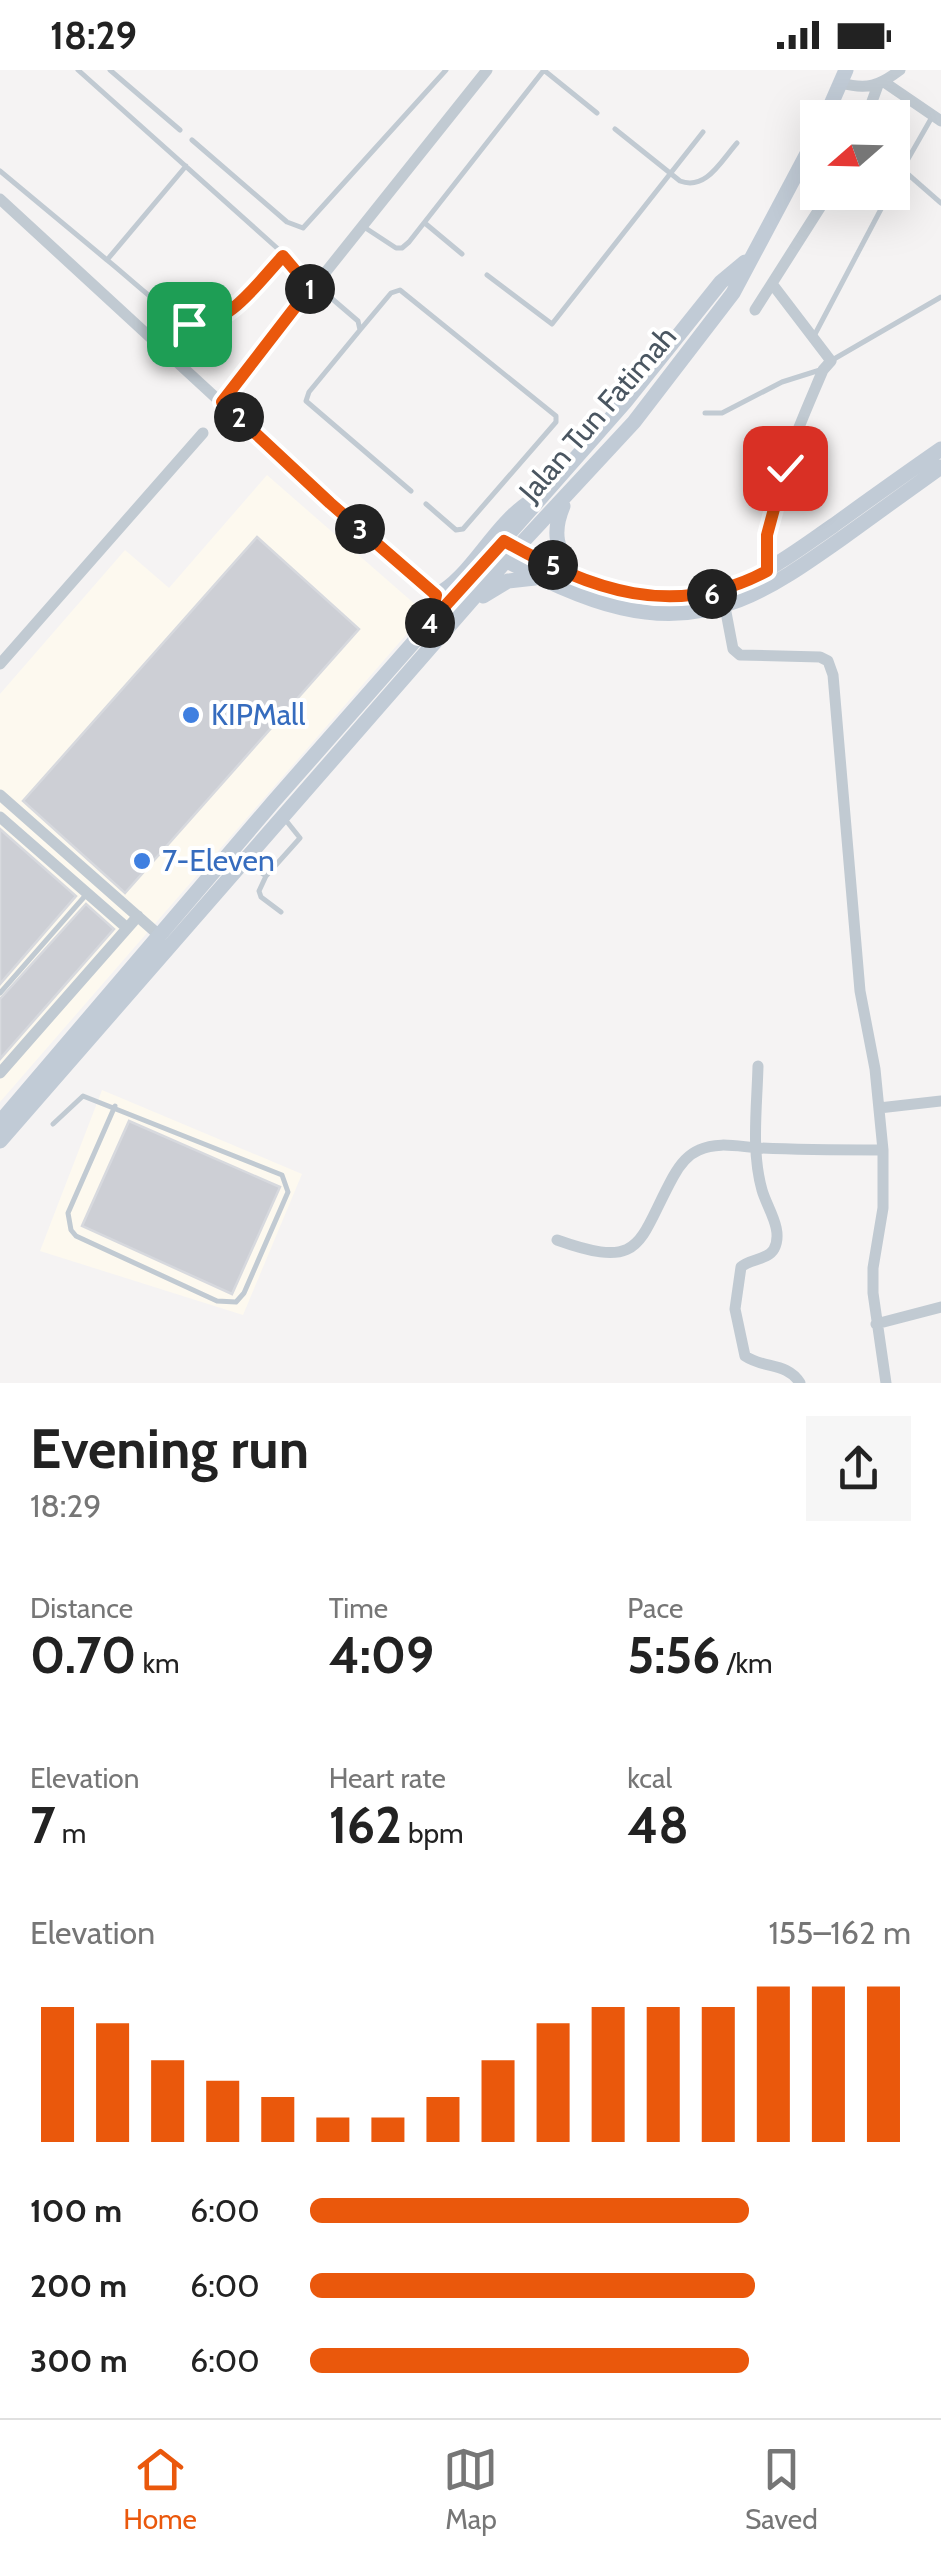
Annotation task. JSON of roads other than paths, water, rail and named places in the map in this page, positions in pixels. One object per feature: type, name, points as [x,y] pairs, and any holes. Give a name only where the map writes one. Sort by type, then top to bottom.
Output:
[{"type":"main road","points":[[833,100],[844,76]]},
{"type":"main road","name":"Jalan Tun Fatimah","points":[[0,1122],[418,636],[569,494],[634,422],[733,294],[800,170]]},
{"type":"main road","name":"Jalan Tun Fatimah","points":[[0,1140],[464,610],[543,495],[721,282],[752,256]]},
{"type":"main road","points":[[505,551],[637,594],[688,598],[738,586],[767,571],[941,449]]},
{"type":"main road","points":[[505,551],[574,593],[641,612],[697,613],[725,607],[786,577],[941,467]]},
{"type":"main road","points":[[569,494],[560,511],[555,536],[558,549],[575,575]]},
{"type":"main road","points":[[418,636],[436,595],[450,587],[506,520],[543,495]]},
{"type":"main road","points":[[464,610],[508,581],[544,578]]},
{"type":"street","points":[[222,402],[487,70]]},
{"type":"street","points":[[844,76],[859,88],[881,84],[900,70]]},
{"type":"street","points":[[874,100],[881,84]]},
{"type":"street","points":[[881,84],[937,118]]},
{"type":"street","points":[[0,200],[436,595]]},
{"type":"street","points":[[755,310],[819,210]]},
{"type":"street","points":[[767,571],[767,535],[785,468],[827,365],[813,336],[773,285]]},
{"type":"street","points":[[0,664],[203,433]]},
{"type":"street","points":[[725,607],[733,649],[740,654],[820,658],[832,668],[860,991],[879,1108],[883,1208],[872,1274],[886,1383]]},
{"type":"street","points":[[0,795],[160,936]]},
{"type":"street","points":[[0,818],[127,928]]},
{"type":"street","points":[[0,1073],[138,916]]},
{"type":"street","points":[[758,1066],[756,1148],[762,1192],[776,1234],[774,1248],[768,1254],[745,1262],[741,1268],[735,1309],[745,1356],[789,1370],[800,1383]]},
{"type":"street","points":[[879,1108],[941,1101]]},
{"type":"street","points":[[557,1240],[603,1253],[619,1253],[634,1247],[646,1236],[687,1157],[700,1149],[716,1146],[882,1150]]},
{"type":"street","points":[[876,1324],[941,1308]]},
{"type":"lane","points":[[78,70],[312,286],[358,321],[360,330]]},
{"type":"lane","points":[[110,70],[180,130]]},
{"type":"lane","points":[[192,140],[287,222],[303,228],[446,70]]},
{"type":"lane","points":[[362,225],[402,248],[426,224],[544,70],[597,113]]},
{"type":"lane","points":[[910,157],[937,118]]},
{"type":"lane","points":[[615,129],[680,181],[698,184],[736,143]]},
{"type":"lane","points":[[488,275],[552,324],[704,132]]},
{"type":"lane","points":[[107,260],[186,166]]},
{"type":"lane","points":[[0,171],[189,324],[215,320],[244,298],[283,256]]},
{"type":"lane","points":[[910,176],[941,203]]},
{"type":"lane","points":[[813,336],[880,210]]},
{"type":"lane","points":[[426,224],[462,254]]},
{"type":"lane","points":[[411,492],[306,401],[309,392],[360,330],[392,293],[400,290],[556,416],[556,422],[464,529],[456,530],[426,504]]},
{"type":"lane","points":[[705,413],[722,414],[782,382],[827,365],[941,297]]},
{"type":"lane","points":[[281,912],[259,891],[266,876],[300,838],[282,816]]},
{"type":"lane","points":[[244,861],[266,876]]},
{"type":"lane","points":[[0,993],[87,893]]},
{"type":"lane","points":[[53,1124],[83,1096],[115,1106],[282,1175],[288,1192],[244,1293],[236,1302],[217,1301],[76,1236],[71,1230],[68,1213],[115,1106]]},
{"type":"place","name":"KIPMall","points":[[191,715]]},
{"type":"place","name":"7-Eleven","points":[[142,861]]}]
